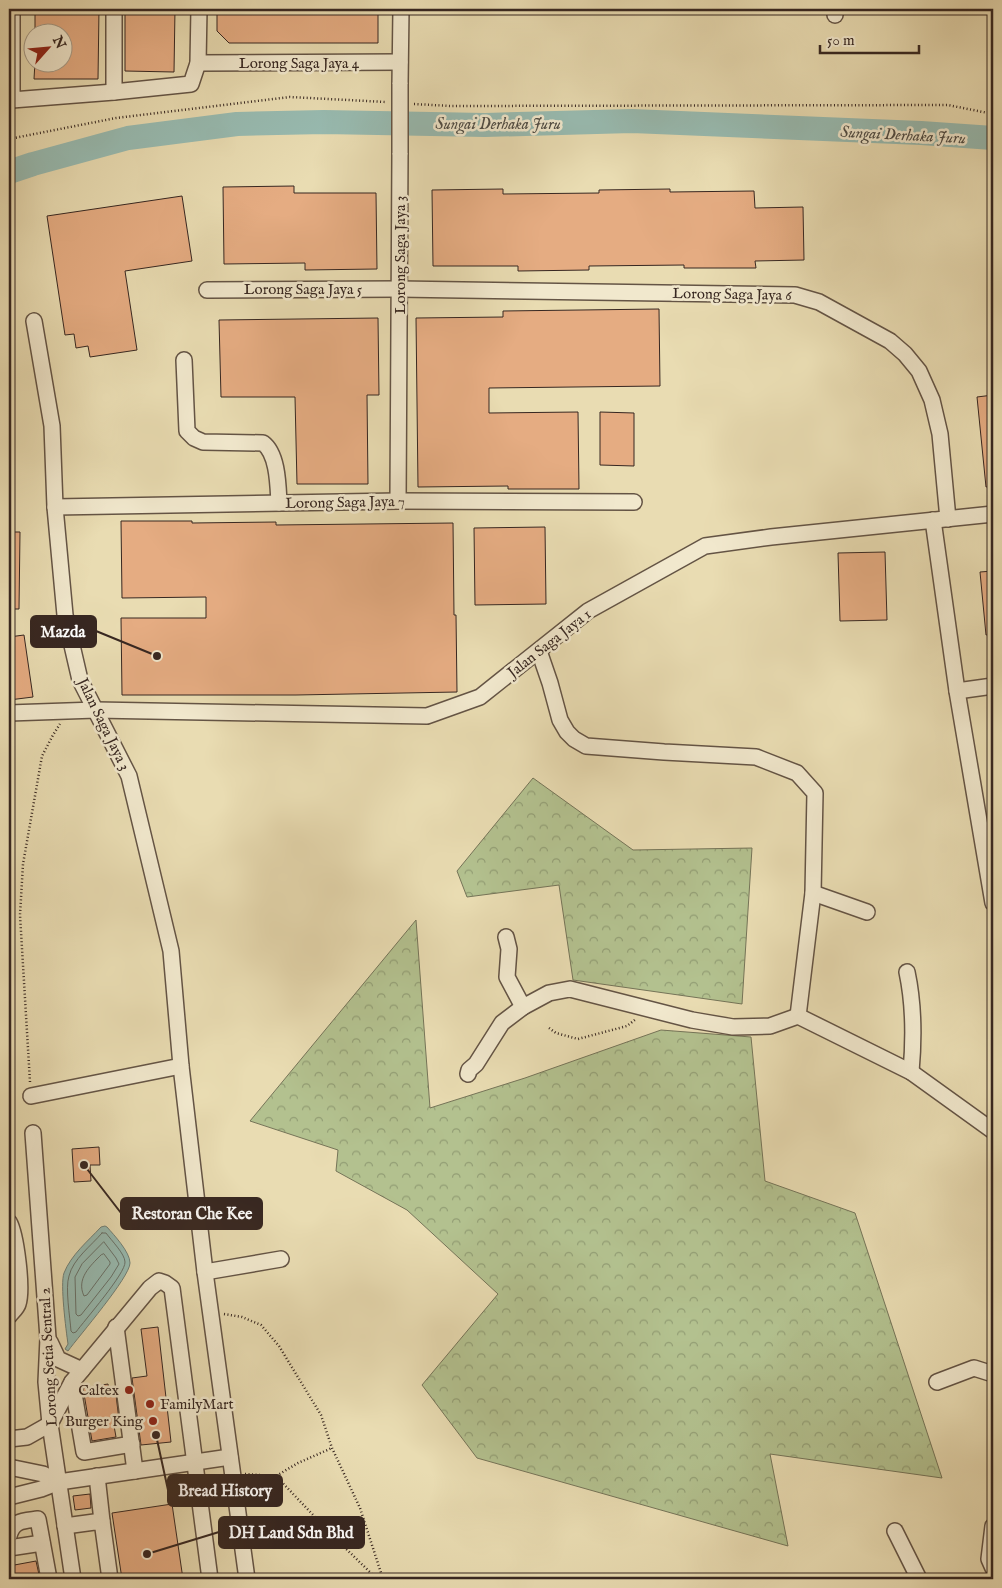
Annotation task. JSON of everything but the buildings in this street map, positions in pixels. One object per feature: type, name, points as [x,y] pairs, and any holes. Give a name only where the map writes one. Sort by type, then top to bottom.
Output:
[{"type":"street","points":[[12,9],[12,100],[191,84],[198,63],[199,9]]},
{"type":"street","points":[[114,9],[114,92]]},
{"type":"street","name":"Lorong Saga Jaya 3","points":[[398,501],[400,9]]},
{"type":"street","name":"Lorong Saga Jaya 4","points":[[198,63],[400,62]]},
{"type":"street","name":"Lorong Saga Jaya 5","points":[[207,290],[399,289]]},
{"type":"street","name":"Lorong Saga Jaya 6","points":[[399,289],[795,295],[818,302],[890,341],[904,354],[919,372],[932,400],[940,434],[940,519],[957,691],[993,903]]},
{"type":"street","name":"Jalan Saga Jaya 3","points":[[34,321],[52,426],[56,507],[65,615],[80,680],[129,776],[172,951],[181,1066],[205,1272],[247,1579]]},
{"type":"street","points":[[184,360],[187,431],[194,438],[203,442],[263,443],[272,453],[278,484],[279,503]]},
{"type":"street","name":"Lorong Saga Jaya 7","points":[[56,507],[398,501],[634,502]]},
{"type":"street","name":"Jalan Saga Jaya 1","points":[[9,713],[96,710],[427,716],[480,697],[588,611],[705,546],[771,537],[993,514]]},
{"type":"street","points":[[539,651],[560,720],[567,732],[586,746],[756,757],[797,773],[815,793],[813,893],[798,1016]]},
{"type":"street","points":[[957,691],[993,686]]},
{"type":"street","points":[[813,893],[867,912]]},
{"type":"street","points":[[506,937],[509,949],[507,977],[522,1007]]},
{"type":"street","points":[[907,972],[912,1005],[913,1055],[911,1072]]},
{"type":"street","points":[[468,1074],[502,1022],[522,1007],[549,993],[570,989],[692,1020],[733,1027],[770,1026],[798,1016],[911,1072],[993,1131]]},
{"type":"street","points":[[31,1096],[181,1066]]},
{"type":"street","name":"Lorong Setia Sentral 2","points":[[33,1133],[48,1338],[46,1382],[50,1424],[73,1577]]},
{"type":"street","points":[[9,1222],[14,1234],[20,1291],[18,1306],[9,1316]]},
{"type":"street","points":[[9,1247],[20,1291]]},
{"type":"street","points":[[205,1272],[281,1259]]},
{"type":"street","points":[[9,1439],[27,1437],[50,1424],[72,1382],[116,1327],[155,1283],[159,1281],[170,1285],[172,1288],[194,1462],[191,1499],[210,1579]]},
{"type":"street","points":[[20,1291],[44,1288]]},
{"type":"street","points":[[116,1327],[135,1471]]},
{"type":"street","points":[[48,1338],[58,1359],[82,1370]]},
{"type":"street","points":[[937,1382],[974,1368],[993,1374]]},
{"type":"street","points":[[72,1382],[84,1452],[132,1444]]},
{"type":"street","points":[[9,1497],[41,1489],[59,1482],[230,1457]]},
{"type":"street","points":[[9,1467],[43,1474],[59,1482]]},
{"type":"street","points":[[97,1476],[110,1579]]},
{"type":"street","points":[[9,1536],[17,1523],[38,1518],[48,1579],[73,1577]]},
{"type":"street","points":[[65,1526],[102,1521]]},
{"type":"street","points":[[993,1526],[989,1559],[993,1568]]},
{"type":"street","points":[[895,1531],[919,1579]]},
{"type":"street","points":[[9,1548],[42,1543]]},
{"type":"path","points":[[9,139],[116,118],[290,97],[394,102]]},
{"type":"path","points":[[413,104],[450,106],[948,105],[993,114]]},
{"type":"path","points":[[31,1096],[20,915],[23,864],[42,756],[52,735],[68,711]]},
{"type":"path","points":[[549,1028],[556,1033],[578,1039],[627,1026],[650,1010]]},
{"type":"path","points":[[210,1312],[242,1317],[261,1326],[279,1346],[321,1415],[332,1448],[360,1508],[383,1579]]},
{"type":"path","points":[[232,1473],[276,1476],[298,1463],[332,1448]]},
{"type":"path","points":[[276,1476],[377,1579]]},
{"type":"green space","points":[[533,778],[633,850],[752,848],[742,1004],[573,980],[559,885],[467,897],[457,871]]},
{"type":"green space","points":[[416,920],[430,1108],[525,1078],[661,1030],[751,1037],[765,1181],[855,1213],[942,1478],[770,1454],[788,1546],[477,1458],[422,1385],[498,1294],[407,1210],[336,1171],[338,1150],[250,1121]]},
{"type":"water","points":[[105,1226],[114,1234],[125,1249],[130,1263],[128,1270],[122,1281],[68,1351],[65,1349],[68,1344],[63,1297],[64,1273],[80,1248],[101,1227]]},
{"type":"waterway","name":"Sungai Derhaka Juru","points":[[9,172],[128,138],[237,124],[324,122],[485,125],[632,121],[921,133],[993,138]]},
{"type":"place","name":"Mazda","points":[[157,656]]},
{"type":"place","name":"Restoran Che Kee","points":[[84,1165]]},
{"type":"place","name":"Caltex","points":[[129,1390]]},
{"type":"place","name":"FamilyMart","points":[[150,1404]]},
{"type":"place","name":"Burger King","points":[[153,1421]]},
{"type":"place","name":"Bread History","points":[[156,1435]]},
{"type":"place","name":"DH Land Sdn Bhd","points":[[147,1554]]}]
